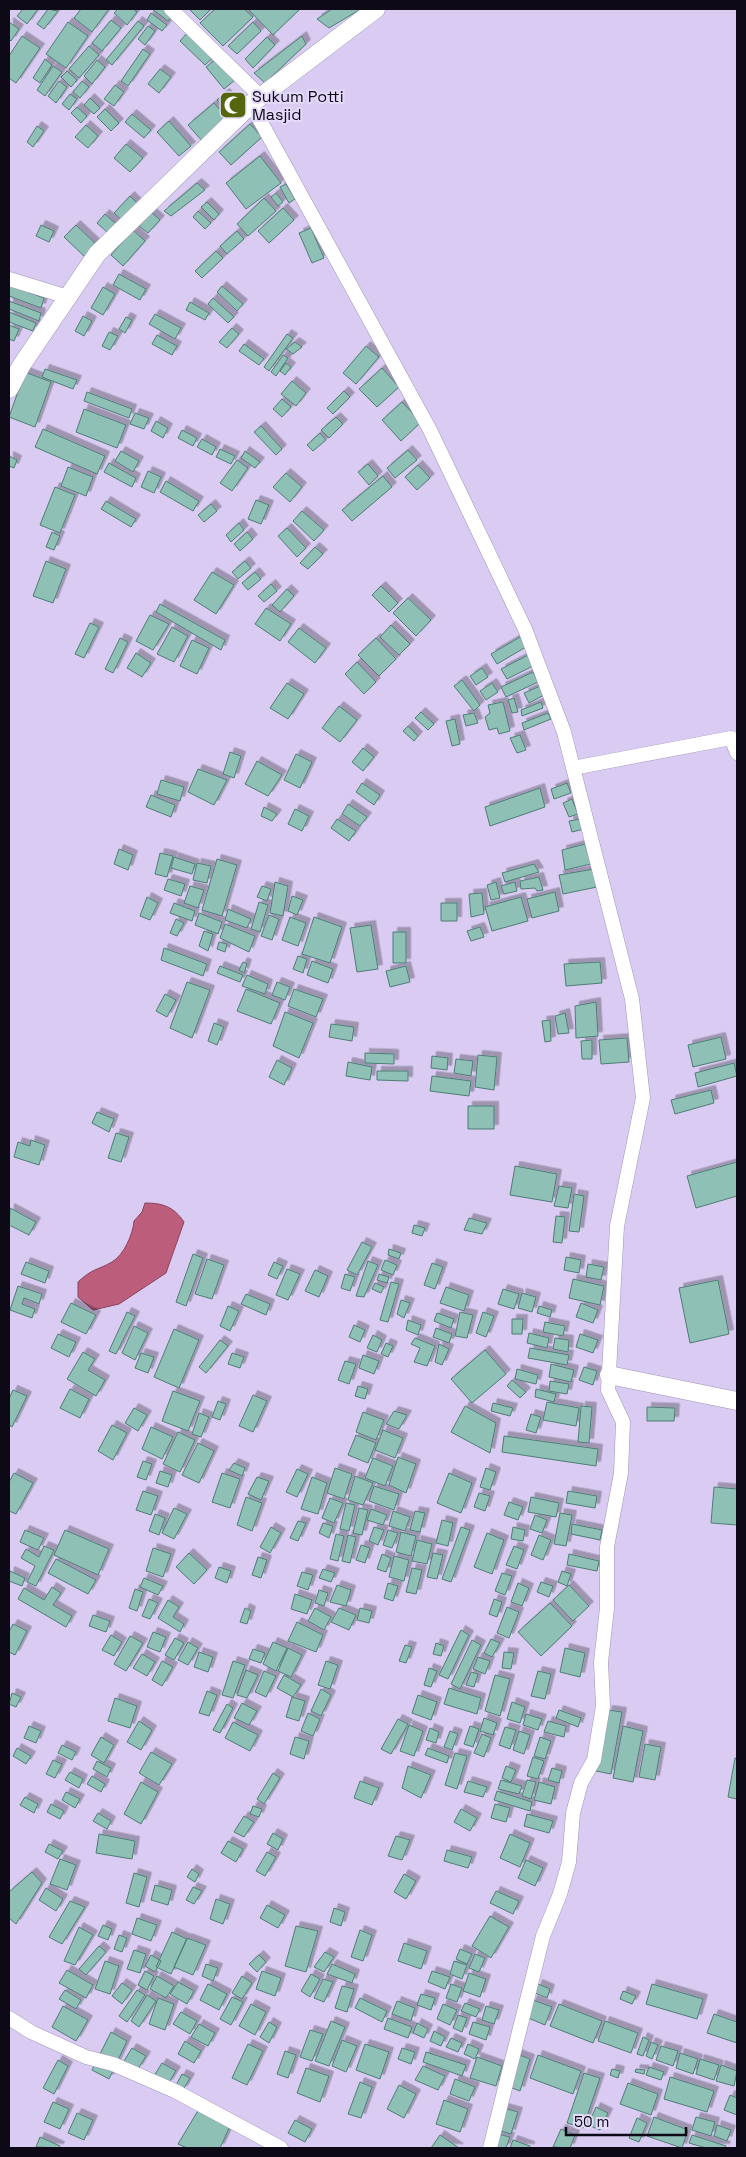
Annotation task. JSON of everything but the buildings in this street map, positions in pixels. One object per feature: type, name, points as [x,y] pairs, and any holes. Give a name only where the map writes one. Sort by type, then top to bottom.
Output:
[{"type":"street","points":[[171,9],[256,100],[430,430],[525,629],[564,732],[632,999],[643,1098],[618,1226],[608,1390],[624,1422],[621,1473],[607,1547],[607,1608],[601,1662],[603,1706],[594,1760],[581,1783],[573,1813],[569,1862],[560,1894],[543,1936],[490,2148]]},
{"type":"street","points":[[9,389],[21,366],[97,254],[256,100],[376,9]]},
{"type":"street","points":[[9,279],[68,297]]},
{"type":"street","points":[[573,768],[734,738],[737,753]]},
{"type":"street","points":[[609,1375],[737,1401]]},
{"type":"street","points":[[9,2018],[31,2032],[86,2057],[113,2064],[175,2091],[281,2148]]},
{"type":"shaded area","points":[[145,1203],[168,1207],[184,1222],[166,1273],[119,1304],[93,1310],[78,1297],[78,1282],[91,1272],[116,1259],[130,1238],[134,1221],[142,1212]]},
{"type":"place","name":"Sukum Potti Masjid","points":[[233,105]]}]
